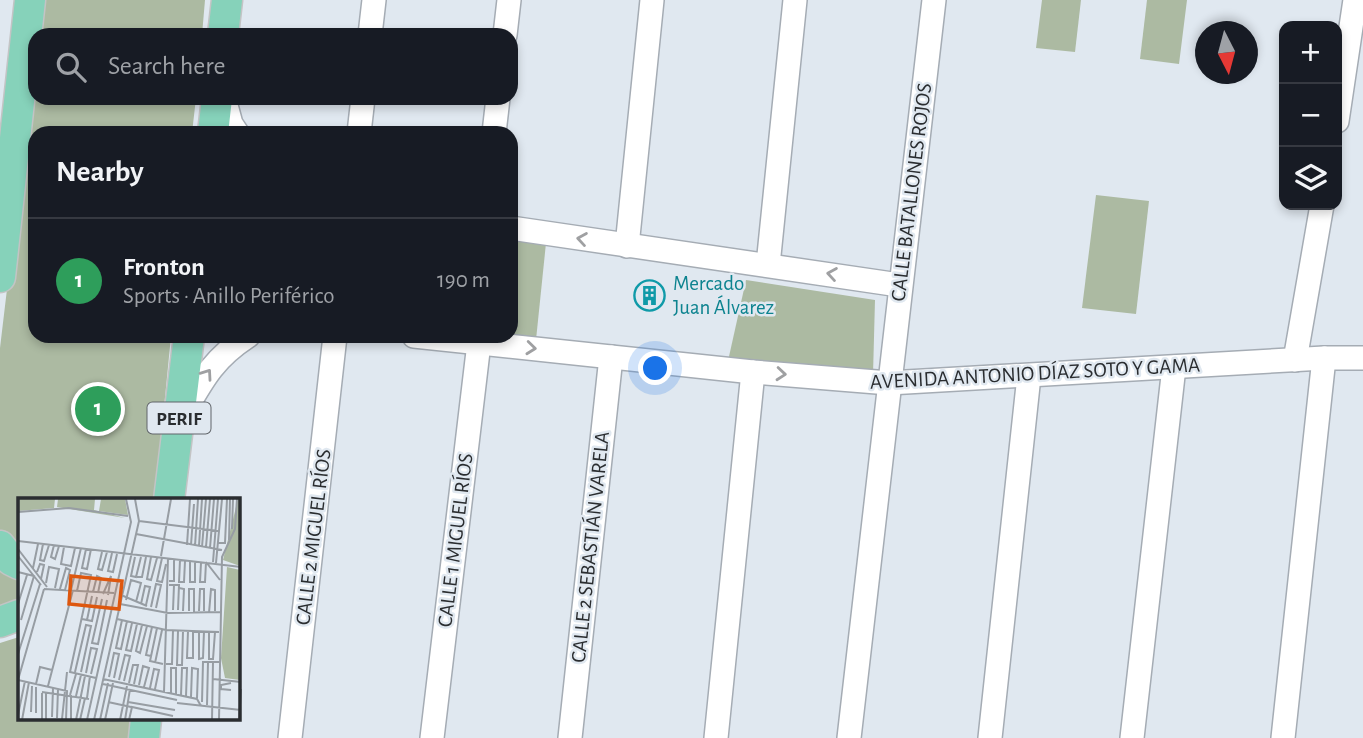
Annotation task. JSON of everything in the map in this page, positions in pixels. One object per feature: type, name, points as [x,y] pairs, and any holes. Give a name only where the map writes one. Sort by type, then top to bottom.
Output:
[{"type":"main road","points":[[0,278],[10,116],[30,0]]},
{"type":"main road","points":[[224,28],[227,0]]},
{"type":"main road","points":[[214,126],[215,105]]},
{"type":"main road","name":"PERIF","points":[[169,496],[188,343]]},
{"type":"main road","points":[[0,546],[11,560],[18,564]]},
{"type":"main road","points":[[0,622],[18,615]]},
{"type":"main road","points":[[144,738],[146,720]]},
{"type":"street","points":[[371,28],[374,0]]},
{"type":"street","points":[[506,28],[509,0]]},
{"type":"street","points":[[627,246],[652,0]]},
{"type":"street","points":[[768,265],[795,0]]},
{"type":"street","name":"CALLE BATALLONES ROJOS","points":[[849,738],[899,285],[934,0]]},
{"type":"street","points":[[1342,93],[1358,2]]},
{"type":"street","points":[[226,105],[232,126]]},
{"type":"street","points":[[360,126],[362,105]]},
{"type":"street","points":[[495,126],[497,105]]},
{"type":"street","points":[[1295,360],[1321,210]]},
{"type":"street","points":[[518,229],[899,285]]},
{"type":"street","points":[[178,422],[206,373],[226,351],[238,343]]},
{"type":"street","name":"CALLE 2 MIGUEL RÍOS","points":[[290,738],[334,343]]},
{"type":"street","name":"AVENIDA ANTONIO DÍAZ SOTO Y GAMA","points":[[479,343],[753,372],[889,383],[1363,358]]},
{"type":"street","name":"CALLE 1 MIGUEL RÍOS","points":[[432,738],[479,343]]},
{"type":"street","name":"CALLE 2 SEBASTIÁN VARELA","points":[[570,738],[611,357]]},
{"type":"street","points":[[1283,738],[1324,358]]},
{"type":"street","points":[[1132,738],[1174,367]]},
{"type":"street","points":[[716,738],[753,372]]},
{"type":"street","points":[[990,738],[1029,376]]},
{"type":"green space","points":[[41,0],[205,0],[203,28],[38,28]]},
{"type":"green space","points":[[1042,0],[1081,0],[1075,52],[1036,48]]},
{"type":"green space","points":[[1147,0],[1187,0],[1179,64],[1140,59]]},
{"type":"green space","points":[[29,105],[195,105],[193,126],[28,126],[28,343],[170,343],[155,498],[18,498],[18,558],[0,541],[0,348]]},
{"type":"green space","points":[[1096,195],[1149,201],[1136,314],[1082,308]]},
{"type":"green space","points":[[518,240],[546,243],[536,340],[518,337]]},
{"type":"green space","points":[[746,280],[875,300],[873,375],[728,361]]},
{"type":"green space","points":[[0,569],[18,578],[18,603],[0,610]]},
{"type":"green space","points":[[18,637],[18,720],[133,720],[131,738],[0,738],[0,643]]},
{"type":"place","name":"Mercado Juan Álvarez","points":[[650,295]]},
{"type":"place","name":"Fronton","points":[[98,409]]}]
